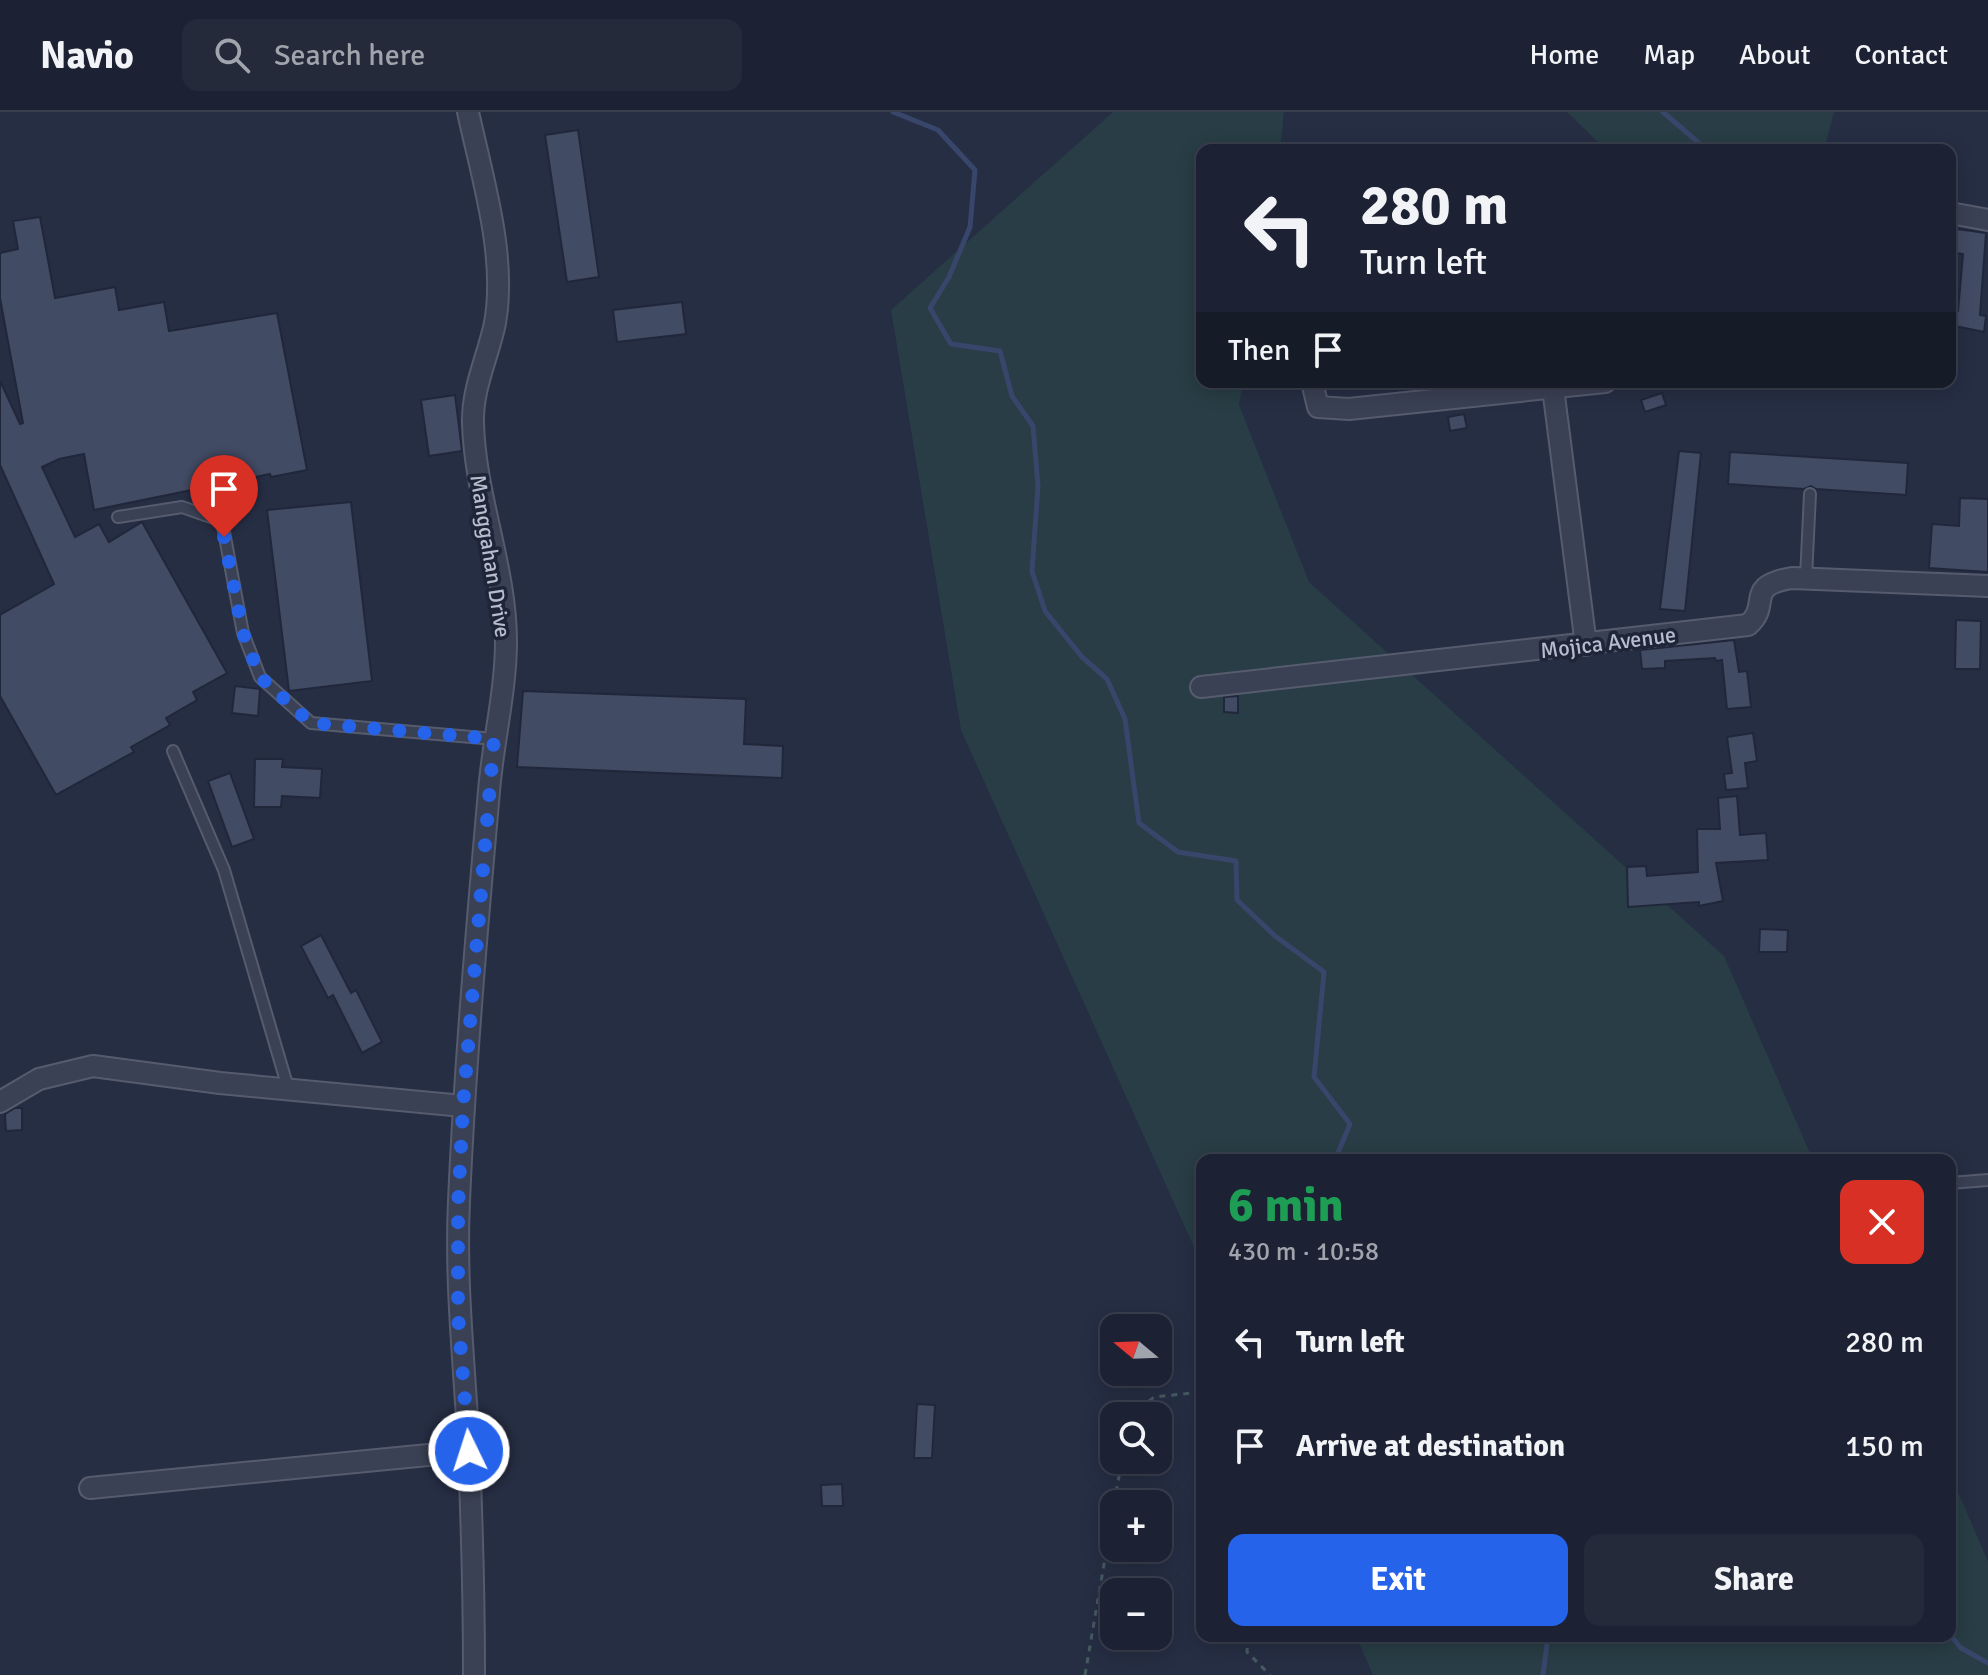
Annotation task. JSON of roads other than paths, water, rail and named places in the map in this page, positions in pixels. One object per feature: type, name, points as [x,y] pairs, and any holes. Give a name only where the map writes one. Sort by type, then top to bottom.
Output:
[{"type":"street","name":"Manggahan Drive","points":[[468,112],[491,216],[497,283],[495,321],[474,394],[473,422],[486,523],[505,616],[506,642],[494,739],[463,1106],[458,1207],[458,1315],[469,1451],[474,1675]]},
{"type":"street","points":[[1956,214],[1988,220]]},
{"type":"street","points":[[1313,388],[1318,407],[1329,409],[1553,388],[1586,645]]},
{"type":"street","name":"Mojica Avenue","points":[[1201,687],[1748,625],[1756,616],[1766,586],[1775,581],[1806,578],[1988,586]]},
{"type":"street","points":[[0,1102],[39,1079],[93,1066],[220,1083],[463,1106]]},
{"type":"street","points":[[90,1488],[469,1451]]},
{"type":"lane","points":[[1806,578],[1810,494]]},
{"type":"lane","points":[[118,517],[182,507],[222,521],[243,633],[260,677],[311,723],[494,739]]},
{"type":"lane","points":[[173,751],[224,870],[288,1088]]},
{"type":"lane","points":[[1956,1183],[1988,1180]]},
{"type":"waterway","points":[[893,112],[938,130],[975,170],[970,227],[949,277],[930,308],[951,344],[1000,351],[1012,396],[1033,426],[1038,486],[1032,571],[1045,611],[1082,657],[1107,679],[1125,719],[1139,823],[1178,852],[1236,861],[1237,900],[1275,936],[1324,972],[1314,1077],[1350,1124],[1338,1154]]},
{"type":"waterway","points":[[1663,112],[1700,144]]},
{"type":"waterway","points":[[1543,1675],[1547,1642]]},
{"type":"waterway","points":[[1956,1642],[1988,1663]]}]
